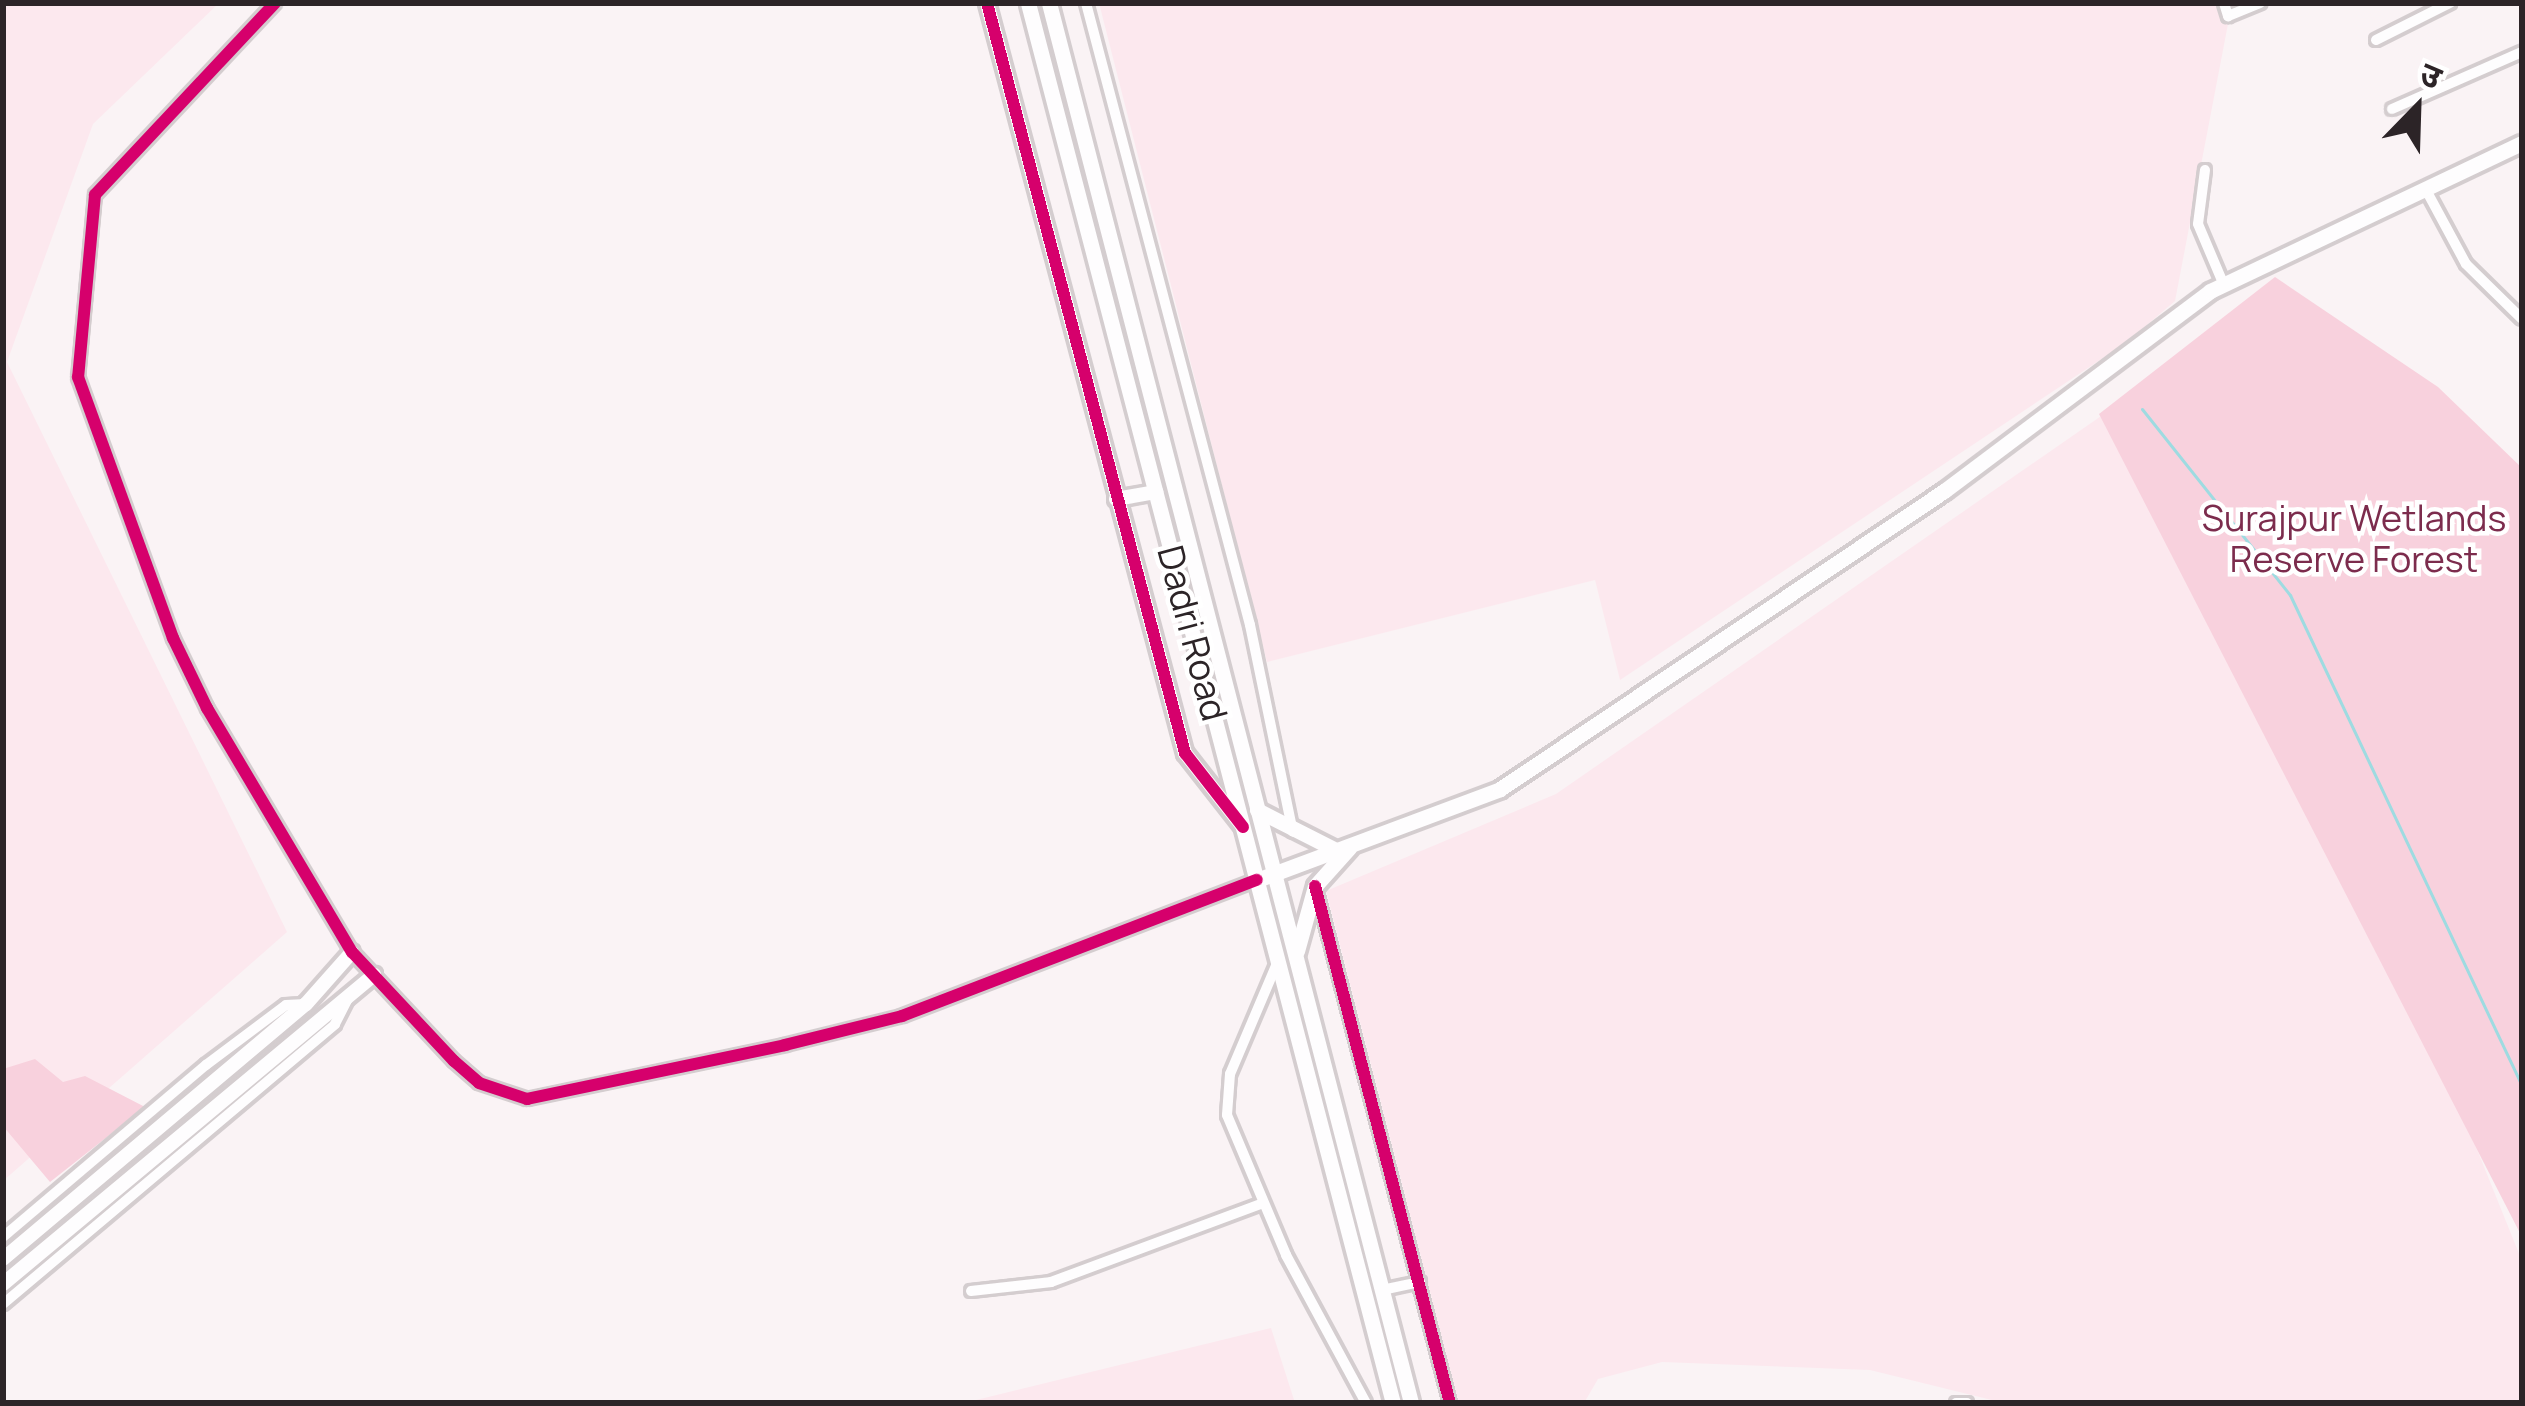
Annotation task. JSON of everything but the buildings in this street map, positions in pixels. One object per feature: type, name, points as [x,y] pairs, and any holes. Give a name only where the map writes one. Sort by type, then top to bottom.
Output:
[{"type":"main road","name":"Dadri Road","points":[[1028,3],[1243,826],[1265,877]]},
{"type":"main road","name":"Dadri Road","points":[[1049,3],[1257,811],[1265,877],[1393,1403]]},
{"type":"main road","points":[[1265,877],[1525,775],[1944,491],[2224,283],[2522,143]]},
{"type":"main road","points":[[1257,811],[1334,849]]},
{"type":"main road","points":[[1286,959],[1316,886],[1352,844]]},
{"type":"main road","name":"Dadri Road","points":[[1286,959],[1391,1288],[1411,1403]]},
{"type":"street","points":[[275,3],[95,195],[78,377],[172,638],[352,952],[479,1083],[527,1099],[902,1016],[1265,877]]},
{"type":"street","points":[[987,3],[1185,753],[1243,826]]},
{"type":"street","points":[[1086,3],[1250,625],[1293,832]]},
{"type":"street","points":[[2224,3],[2228,16],[2261,3]]},
{"type":"street","points":[[2376,40],[2450,3]]},
{"type":"street","points":[[2392,109],[2522,52]]},
{"type":"street","points":[[2206,170],[2198,224],[2224,283]]},
{"type":"street","points":[[2425,188],[2466,264],[2522,320]]},
{"type":"street","points":[[1116,499],[1156,492]]},
{"type":"street","points":[[1316,886],[1450,1403]]},
{"type":"street","points":[[3,1259],[306,1004],[352,952]]},
{"type":"street","points":[[1286,959],[1228,1082],[1227,1115],[1261,1204],[1366,1403]]},
{"type":"street","points":[[3,1284],[374,976]]},
{"type":"street","points":[[3,1304],[335,1024],[349,997]]},
{"type":"street","points":[[3,1237],[206,1065],[286,1005],[306,1004]]},
{"type":"street","points":[[971,1291],[1051,1282],[1261,1204]]},
{"type":"street","points":[[1391,1288],[1420,1282]]},
{"type":"street","points":[[1956,1403],[1967,1403]]},
{"type":"shaded area","points":[[3,3],[219,3],[93,124],[7,362],[287,932],[3,1181]]},
{"type":"shaded area","points":[[1099,3],[2232,3],[2175,301],[2127,342],[1620,680],[1595,580],[1267,662]]},
{"type":"shaded area","points":[[2117,405],[2253,594],[2522,1261],[2522,1403],[2004,1403],[1870,1370],[1662,1362],[1598,1379],[1584,1403],[1459,1403],[1326,891],[1556,794]]},
{"type":"shaded area","points":[[1271,1328],[1295,1403],[964,1403]]},
{"type":"green space","name":"Surajpur Wetlands Reserve Forest","points":[[2275,277],[2438,387],[2522,468],[2522,1237],[2099,414]]},
{"type":"green space","points":[[35,1059],[63,1082],[85,1076],[145,1107],[50,1182],[3,1126],[3,1069]]},
{"type":"waterway","points":[[2142,409],[2290,595],[2522,1086]]},
{"type":"cycle path","points":[[275,3],[95,195],[78,377],[173,638],[207,708],[352,952],[454,1061],[479,1083],[527,1099],[785,1045],[902,1016],[1257,880]]},
{"type":"cycle path","points":[[987,3],[1185,753],[1243,827]]},
{"type":"cycle path","points":[[1315,886],[1450,1403]]}]
